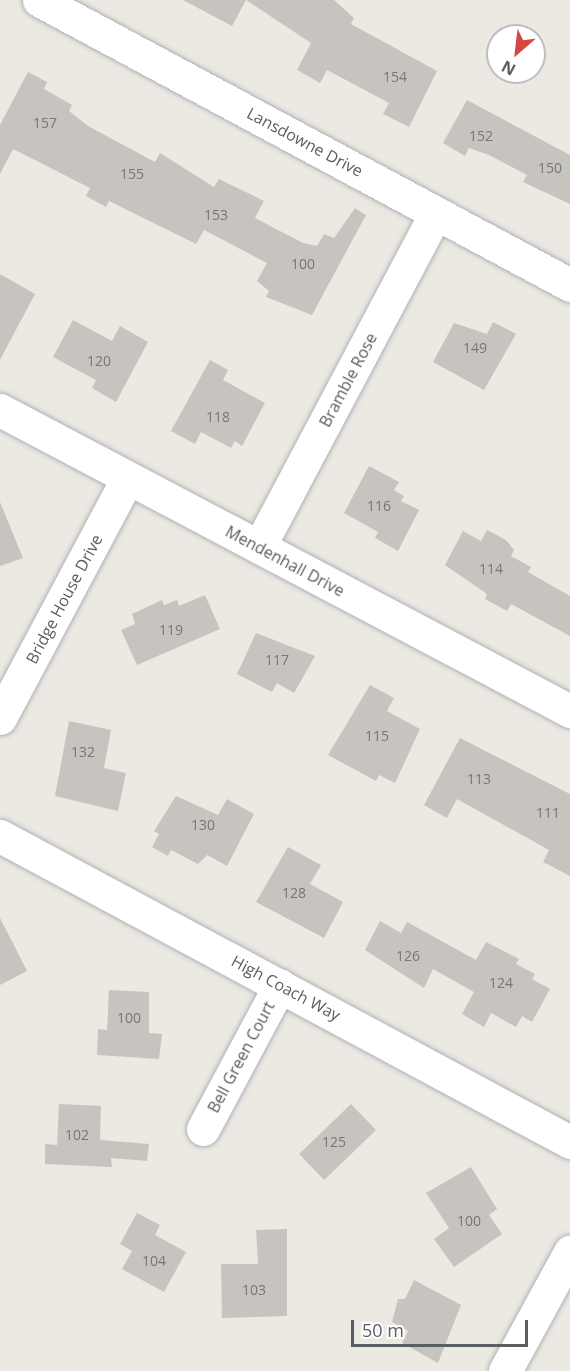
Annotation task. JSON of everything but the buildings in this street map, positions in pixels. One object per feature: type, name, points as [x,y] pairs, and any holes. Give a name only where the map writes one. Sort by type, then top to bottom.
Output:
[{"type":"street","name":"Lansdowne Drive","points":[[39,0],[570,285]]},
{"type":"street","name":"Bramble Rose","points":[[259,547],[436,213]]},
{"type":"street","name":"Mendenhall Drive","points":[[0,410],[570,711]]},
{"type":"street","name":"Bridge House Drive","points":[[0,718],[127,479]]},
{"type":"street","name":"High Coach Way","points":[[0,836],[570,1142]]},
{"type":"street","name":"Bell Green Court","points":[[203,1129],[280,985]]},
{"type":"street","points":[[505,1371],[570,1252]]}]
